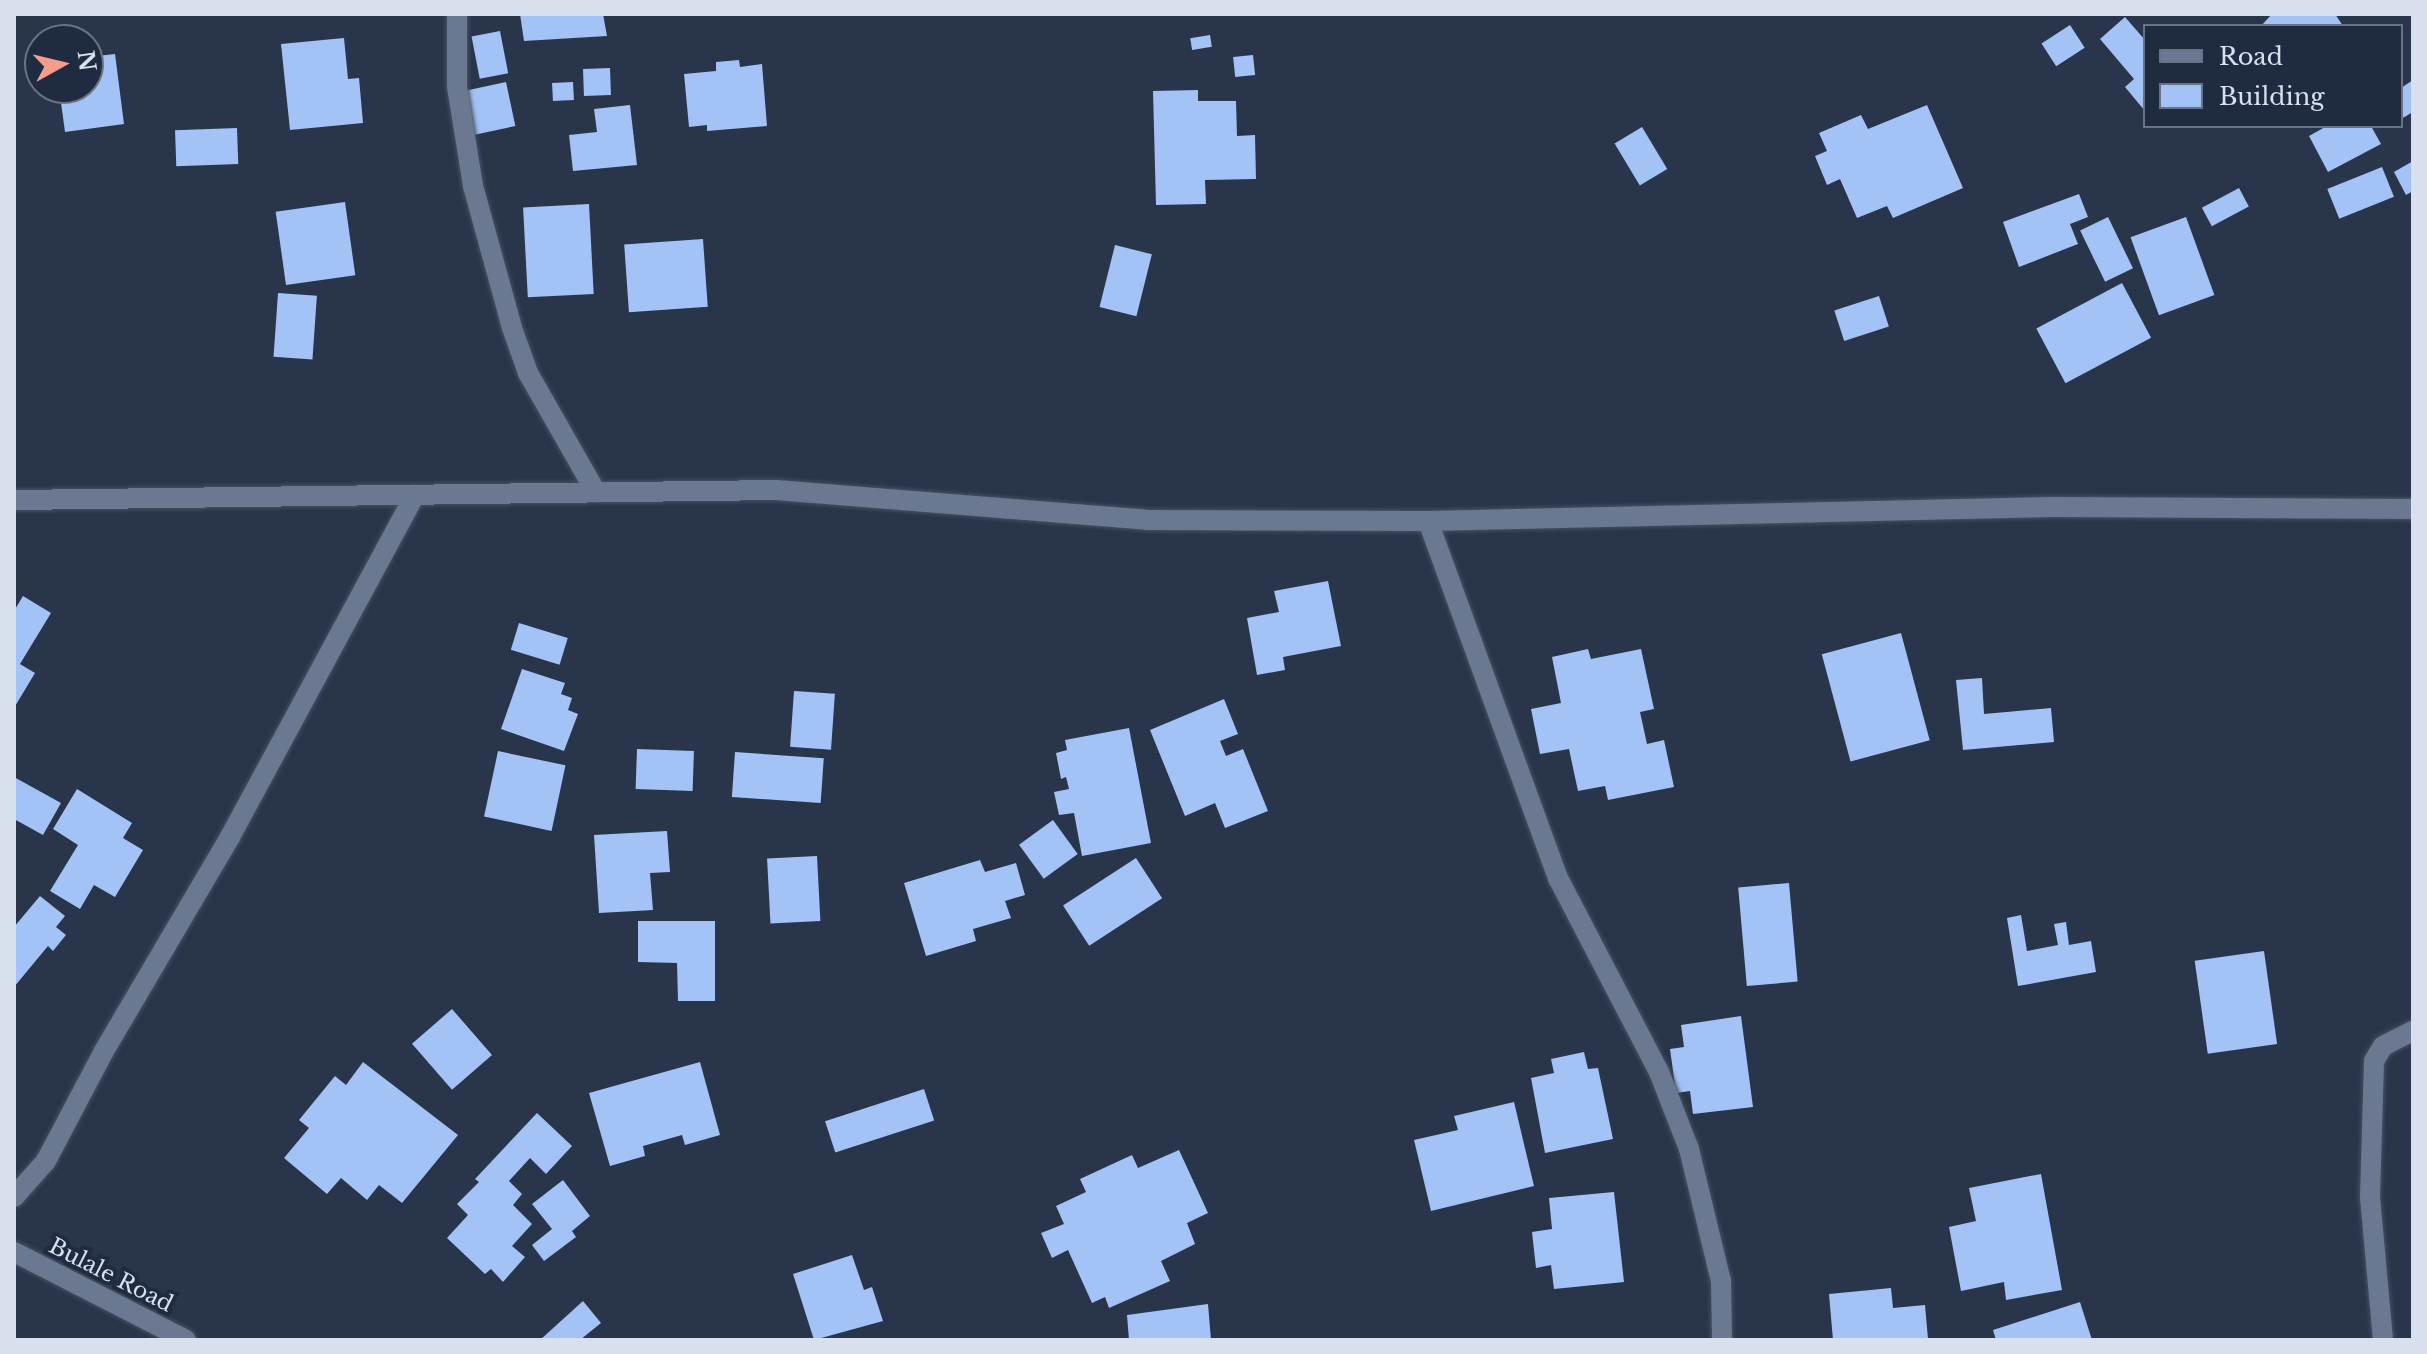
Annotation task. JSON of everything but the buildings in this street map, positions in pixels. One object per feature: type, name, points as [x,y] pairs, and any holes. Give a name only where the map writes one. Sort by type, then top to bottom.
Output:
[{"type":"street","points":[[457,14],[457,87],[473,186],[512,328],[528,373],[596,492]]},
{"type":"street","points":[[14,500],[776,490],[1147,520],[1428,521],[2053,507],[2413,509]]},
{"type":"street","points":[[14,1197],[46,1161],[104,1051],[238,823],[415,495]]},
{"type":"street","points":[[1428,521],[1559,880],[1659,1072],[1689,1149],[1721,1281],[1722,1340]]},
{"type":"street","points":[[2383,1340],[2370,1197],[2374,1061],[2383,1046],[2413,1031]]},
{"type":"street","name":"Bulale Road","points":[[14,1252],[186,1340]]}]
